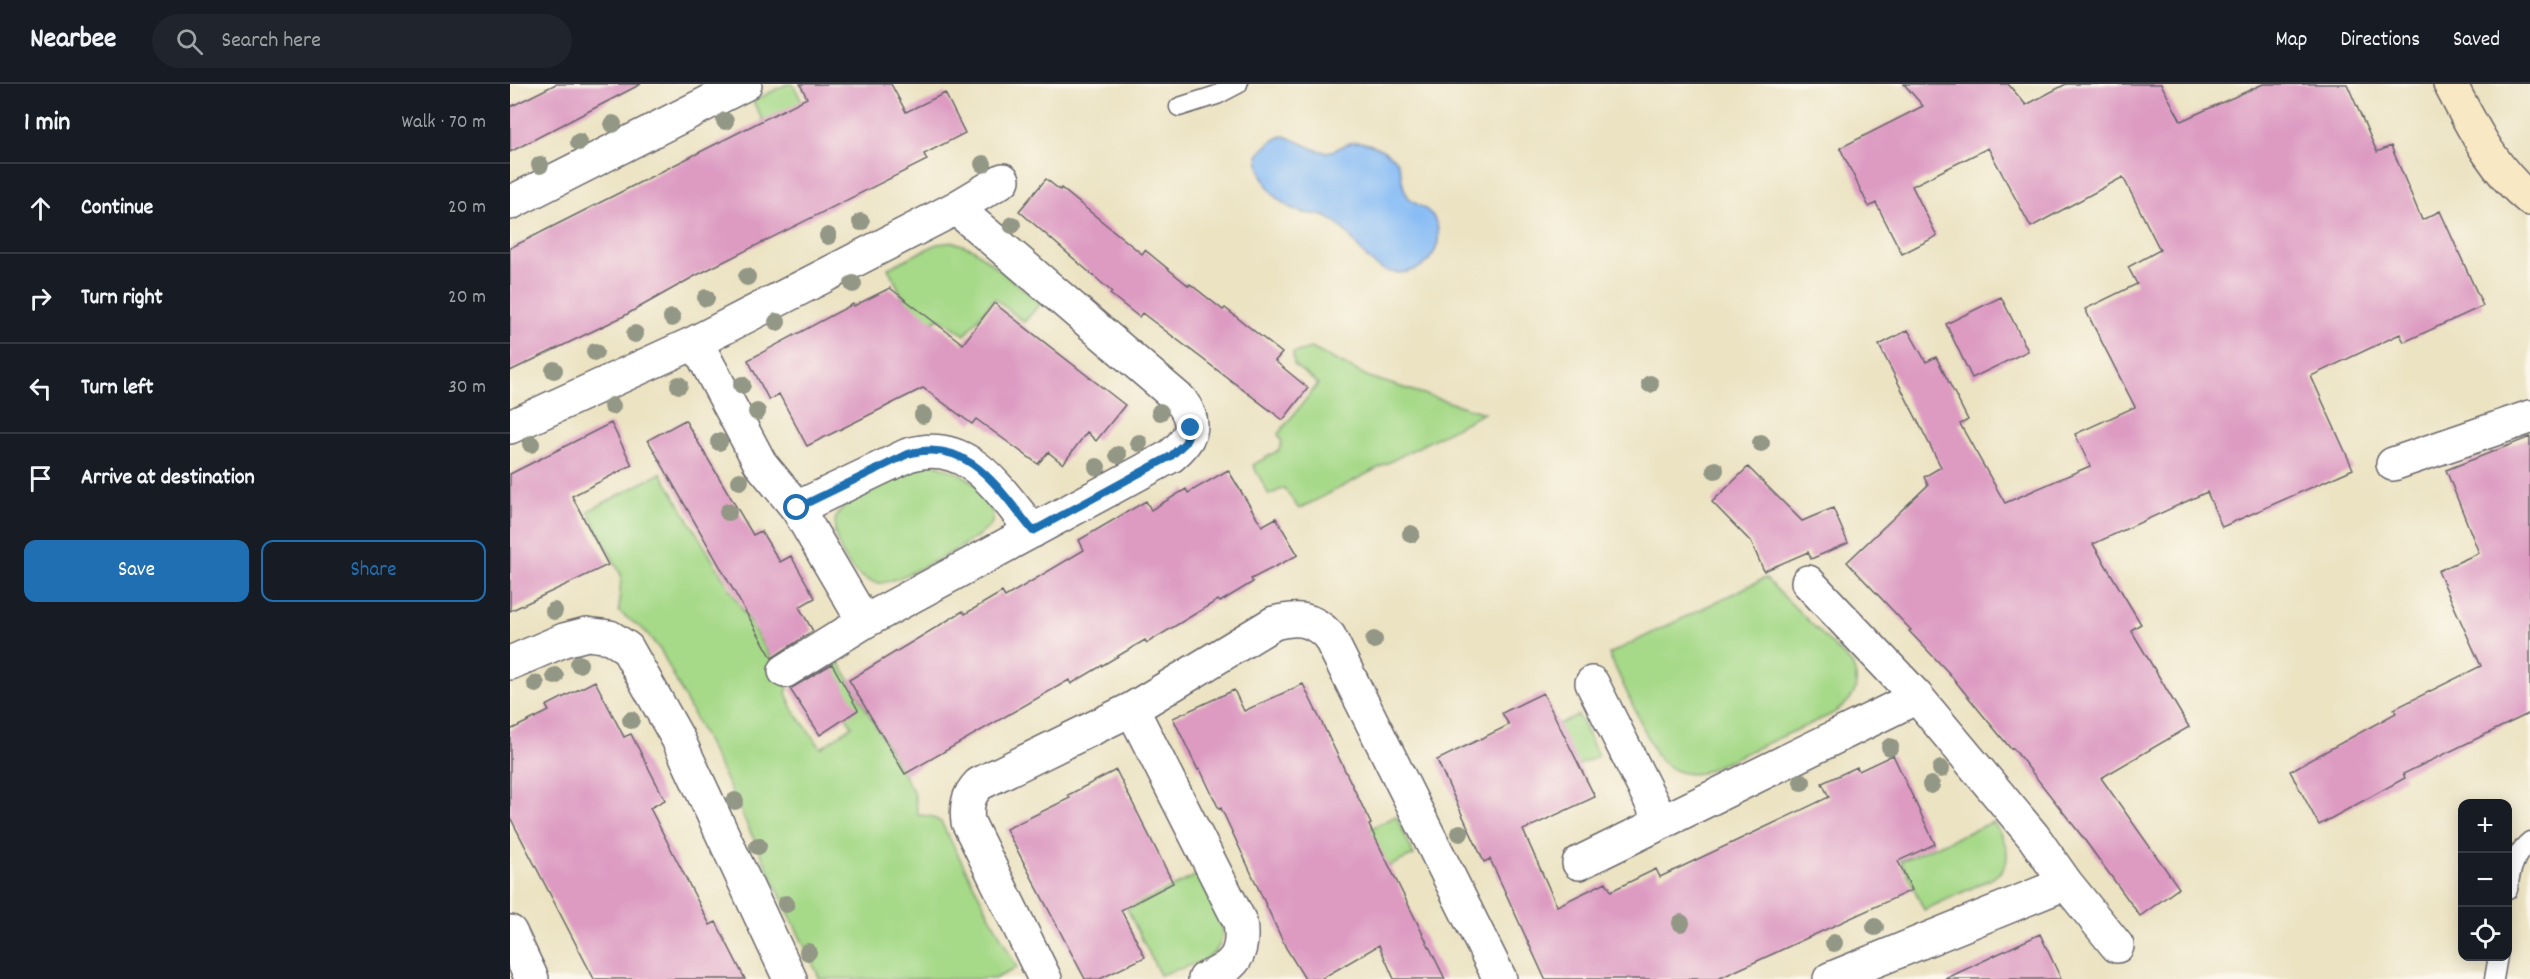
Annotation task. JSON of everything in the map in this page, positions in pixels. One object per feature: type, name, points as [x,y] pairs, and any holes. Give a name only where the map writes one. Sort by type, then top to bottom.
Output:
[{"type":"street","points":[[510,203],[746,84]]},
{"type":"street","points":[[2450,84],[2486,149],[2505,174],[2530,199]]},
{"type":"street","points":[[510,427],[696,342],[956,208],[1003,180]]},
{"type":"street","points":[[785,671],[864,622],[1171,456],[1189,436],[1191,420],[1181,401],[956,208]]},
{"type":"street","points":[[696,342],[760,462],[797,508],[864,622]]},
{"type":"street","points":[[2393,464],[2530,417]]},
{"type":"street","points":[[797,508],[908,454],[922,450],[936,450],[955,454],[985,473],[1033,531]]},
{"type":"street","points":[[1808,582],[1917,697],[2033,836],[2066,883],[2117,946]]},
{"type":"street","points":[[1045,979],[968,822],[966,811],[969,799],[979,784],[1132,709],[1274,623],[1288,620],[1305,620],[1319,625],[1329,636],[1500,979]]},
{"type":"street","points":[[510,663],[564,640],[587,634],[610,637],[627,648],[678,739],[790,979]]},
{"type":"street","points":[[1592,683],[1661,821]]},
{"type":"street","points":[[1579,863],[1917,697]]},
{"type":"street","points":[[1132,709],[1240,922],[1242,936],[1240,950],[1234,961],[1224,971],[1205,979]]},
{"type":"street","points":[[1830,979],[2066,883]]},
{"type":"street","points":[[510,933],[532,979]]},
{"type":"lane","points":[[1179,107],[1217,95],[1238,84]]},
{"type":"lane","points":[[2512,869],[2521,848],[2530,841]]},
{"type":"lane","points":[[2494,979],[2497,961]]},
{"type":"green space","points":[[787,84],[793,84],[824,144],[785,164],[753,101]]},
{"type":"green space","points":[[954,242],[973,249],[1041,303],[1024,322],[994,298],[965,335],[940,318],[925,325],[917,324],[888,268],[937,244]]},
{"type":"green space","points":[[1311,348],[1369,377],[1484,413],[1299,509],[1284,488],[1269,495],[1253,465],[1279,450],[1282,442],[1278,434],[1318,384],[1294,365],[1293,353]]},
{"type":"green space","points":[[932,463],[970,480],[989,504],[993,517],[992,522],[987,529],[959,548],[905,575],[881,583],[864,578],[849,564],[836,539],[837,515],[843,508],[866,493],[896,477]]},
{"type":"green space","points":[[661,473],[788,687],[786,693],[794,711],[821,748],[852,726],[818,674],[839,662],[914,793],[918,815],[930,816],[941,822],[1017,968],[994,979],[820,979],[722,772],[661,651],[645,631],[619,612],[621,575],[588,511]]},
{"type":"green space","points":[[1765,578],[1852,664],[1856,688],[1850,700],[1830,715],[1701,773],[1688,774],[1676,771],[1656,755],[1609,654]]},
{"type":"green space","points":[[1578,715],[1598,756],[1517,794],[1497,753]]},
{"type":"green space","points":[[1396,816],[1414,855],[1332,892],[1313,856]]},
{"type":"green space","points":[[1993,822],[2005,844],[2007,859],[2005,866],[1991,879],[1924,910],[1901,861]]},
{"type":"green space","points":[[1199,874],[1221,920],[1223,933],[1220,944],[1206,959],[1160,975],[1127,909]]},
{"type":"water","points":[[1283,136],[1326,152],[1352,142],[1363,143],[1375,146],[1395,159],[1407,195],[1431,214],[1438,229],[1438,240],[1430,258],[1413,270],[1403,273],[1391,272],[1372,263],[1336,223],[1323,216],[1294,210],[1278,199],[1266,184],[1258,156],[1275,139]]},
{"type":"building","points":[[556,84],[641,84],[510,152],[510,107]]},
{"type":"building","points":[[800,84],[891,84],[906,112],[945,93],[965,133],[924,154],[927,160],[695,276],[622,317],[510,371],[510,248],[807,98]]},
{"type":"building","points":[[1904,84],[2008,84],[2026,105],[2066,84],[2161,84],[2181,121],[2263,84],[2347,84],[2377,152],[2391,146],[2422,220],[2440,211],[2483,306],[2404,342],[2400,334],[2311,376],[2353,469],[2222,527],[2207,492],[2093,544],[2141,624],[2131,630],[2189,727],[2101,778],[2179,888],[2140,916],[2013,748],[2011,749],[1948,672],[1909,631],[1911,630],[1847,562],[1928,485],[1924,477],[1941,467],[1879,345],[1908,330],[1926,362],[1936,357],[1968,420],[1960,424],[2005,503],[2090,466],[2075,434],[2135,407],[2085,309],[2137,284],[2128,267],[2160,250],[2123,177],[2031,227],[1988,148],[1912,186],[1937,236],[1902,254],[1876,203],[1869,207],[1840,148],[1923,106]]},
{"type":"building","points":[[1046,179],[1060,190],[1061,188],[1142,254],[1145,250],[1189,286],[1190,284],[1223,310],[1225,308],[1282,353],[1275,361],[1308,388],[1283,420],[1142,313],[1139,317],[1110,294],[1112,292],[1019,211]]},
{"type":"building","points":[[890,288],[963,344],[994,303],[1125,405],[1096,441],[1087,432],[1063,464],[1048,452],[1038,464],[976,419],[972,424],[923,388],[807,446],[779,394],[769,400],[748,360],[853,304],[854,306]]},
{"type":"building","points":[[2001,297],[2028,351],[1972,378],[1946,324]]},
{"type":"building","points":[[685,420],[753,535],[761,531],[780,562],[791,556],[815,598],[799,607],[813,631],[772,658],[648,440]]},
{"type":"building","points":[[611,423],[632,465],[572,496],[608,565],[510,611],[510,474]]},
{"type":"building","points":[[2530,437],[2530,713],[2403,774],[2405,778],[2319,825],[2290,771],[2396,713],[2394,709],[2481,666],[2438,571],[2479,553],[2446,470]]},
{"type":"building","points":[[1748,467],[1802,521],[1833,508],[1848,543],[1811,559],[1808,552],[1764,571],[1751,542],[1712,502]]},
{"type":"building","points":[[1228,470],[1262,526],[1276,518],[1298,555],[1251,579],[1253,582],[1220,602],[1218,600],[1147,643],[1145,640],[1071,684],[1069,680],[905,774],[849,680],[963,611],[965,614],[1002,592],[1005,597],[1084,550],[1079,540],[1146,501],[1151,510],[1186,489],[1188,493]]},
{"type":"building","points":[[832,664],[858,710],[820,735],[790,689]]},
{"type":"building","points":[[595,681],[624,737],[631,734],[665,800],[650,808],[710,925],[716,922],[745,979],[594,979],[510,817],[510,730],[549,711],[546,706]]},
{"type":"building","points":[[1303,684],[1445,979],[1394,979],[1379,945],[1321,979],[1305,979],[1286,948],[1221,808],[1219,809],[1200,769],[1198,770],[1173,718],[1234,690],[1244,711]]},
{"type":"building","points":[[1543,693],[1595,797],[1523,830],[1557,906],[1606,882],[1611,891],[1656,869],[1660,877],[1829,797],[1822,783],[1857,767],[1859,771],[1893,755],[1935,844],[1898,861],[1912,890],[1718,979],[1545,979],[1490,859],[1484,862],[1437,760],[1509,725],[1502,713]]},
{"type":"building","points":[[1116,770],[1173,883],[1121,910],[1145,957],[1100,979],[1085,979],[1006,829],[1070,798],[1068,795]]},
{"type":"building","points":[[2040,934],[2061,979],[1945,979]]},
{"type":"route","points":[[797,508],[908,454],[922,450],[936,450],[955,454],[985,473],[1033,531],[1171,456],[1185,443],[1191,428]]}]
